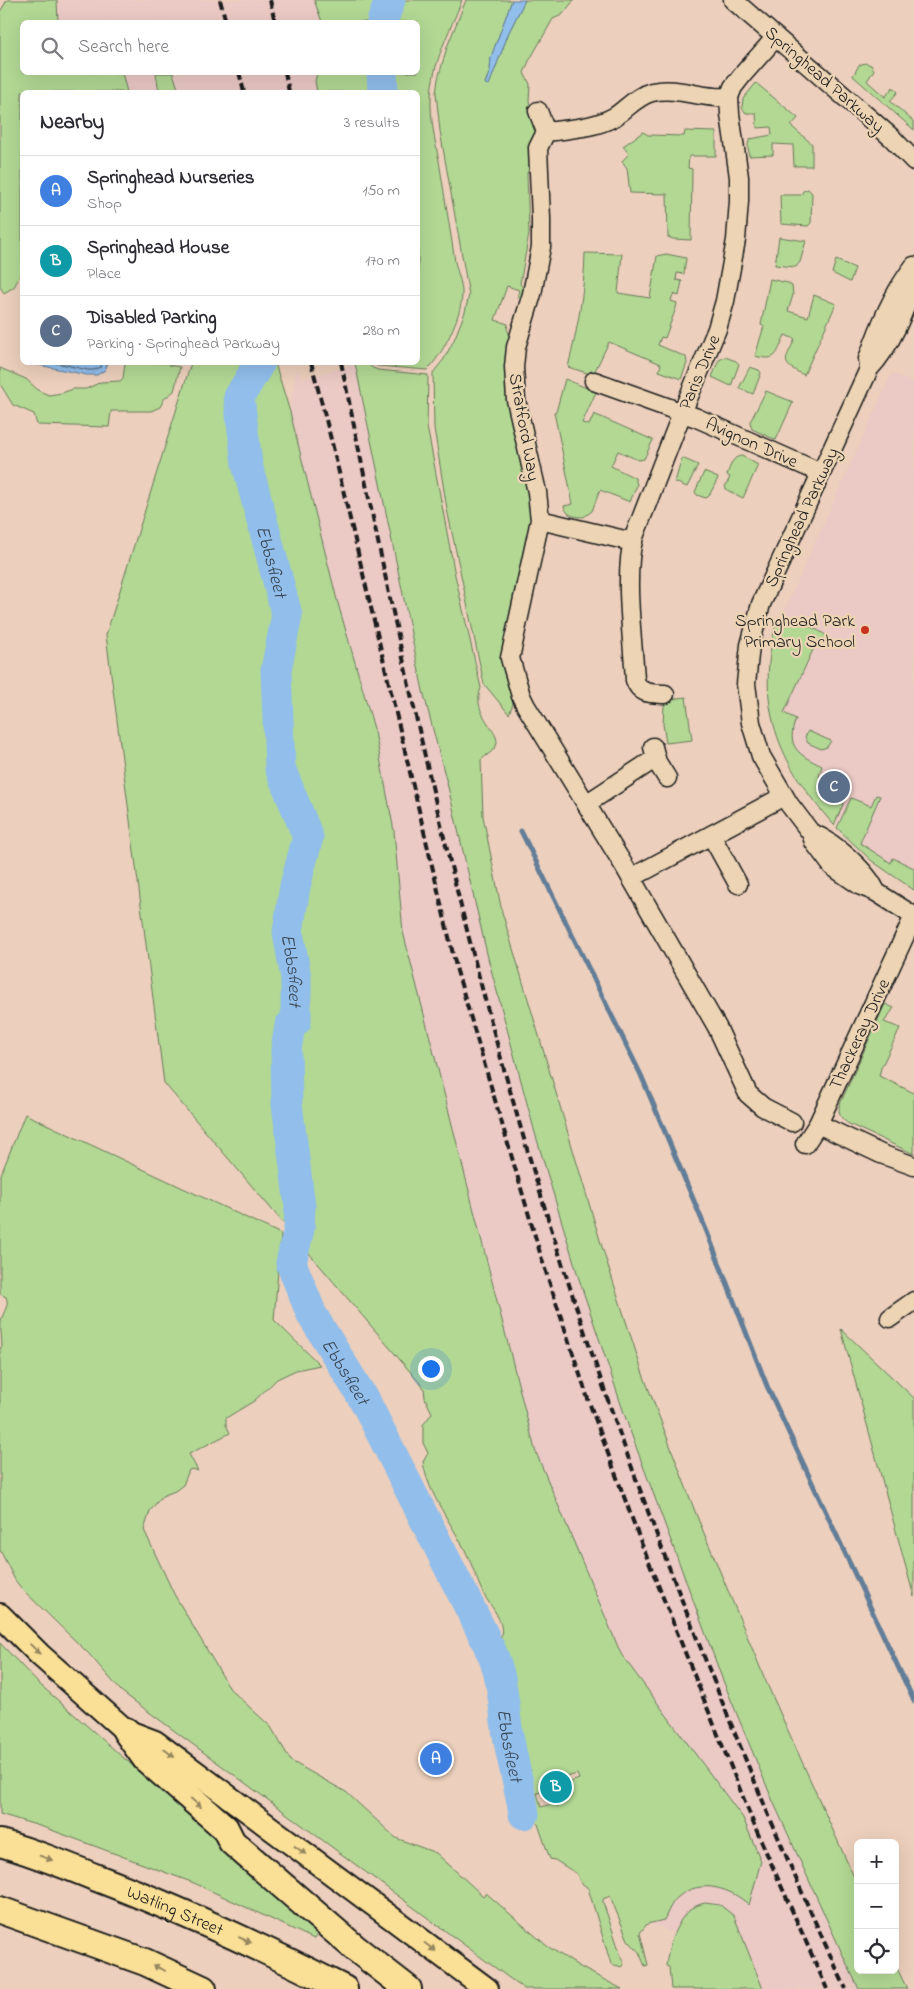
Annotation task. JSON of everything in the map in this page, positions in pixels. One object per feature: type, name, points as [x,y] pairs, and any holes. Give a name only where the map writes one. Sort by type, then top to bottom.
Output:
[{"type":"highway","points":[[126,1731],[146,1758],[225,1828],[239,1835],[427,1989]]},
{"type":"highway","points":[[225,1828],[232,1842],[355,1948],[408,1989]]},
{"type":"highway","name":"Watling Street","points":[[0,1843],[57,1862],[147,1897],[254,1944],[344,1989]]},
{"type":"highway","points":[[0,1910],[145,1962],[203,1989]]},
{"type":"main road","points":[[0,1615],[40,1655],[126,1731],[155,1742],[487,1989]]},
{"type":"street","name":"Springhead Parkway","points":[[733,0],[892,138],[914,161]]},
{"type":"street","points":[[538,111],[546,132],[578,128],[605,121],[643,95],[658,90],[729,97],[744,73],[776,37]]},
{"type":"street","name":"Paris Drive","points":[[665,694],[644,692],[634,680],[630,582],[631,554],[633,542],[682,413],[717,330],[725,301],[736,240],[739,182],[729,97]]},
{"type":"street","name":"Stratford Way","points":[[546,132],[538,148],[541,246],[532,294],[516,348],[514,367],[516,400],[536,492],[540,520],[510,658],[517,685],[526,706],[631,878],[717,1027],[748,1094],[763,1107],[792,1122]]},
{"type":"street","name":"Springhead Parkway","points":[[870,369],[868,359],[884,316],[900,285],[914,266]]},
{"type":"street","name":"Springhead Parkway","points":[[914,281],[899,324],[883,352],[870,369],[762,604],[754,626],[748,656],[746,684],[752,730],[761,756],[784,796],[811,833],[814,842],[832,866],[861,886],[876,892],[914,916]]},
{"type":"street","name":"Avignon Drive","points":[[594,381],[698,418],[821,473]]},
{"type":"street","points":[[540,520],[633,542]]},
{"type":"street","points":[[586,804],[654,752],[667,778]]},
{"type":"street","points":[[631,878],[784,796]]},
{"type":"street","points":[[711,835],[738,884]]},
{"type":"street","name":"Thackeray Drive","points":[[805,1144],[818,1124],[914,916]]},
{"type":"street","points":[[818,1124],[881,1154],[914,1166]]},
{"type":"street","points":[[890,1318],[914,1301]]},
{"type":"shaded area","points":[[57,0],[323,0],[326,20],[58,20]]},
{"type":"shaded area","points":[[123,75],[156,75],[159,90],[126,90]]},
{"type":"shaded area","points":[[174,75],[317,75],[320,90],[178,90]]},
{"type":"shaded area","points":[[352,365],[363,365],[425,465],[482,829],[496,904],[623,1330],[854,1959],[854,1974],[866,1974],[897,1989],[673,1989],[678,1935],[649,1922],[621,1654],[535,1450],[403,932],[394,831],[375,732],[334,590],[290,412],[297,367],[301,380]]},
{"type":"shaded area","name":"Springhead Park Primary School","points":[[892,373],[914,383],[914,887],[839,827],[837,818],[778,725],[784,619],[780,620]]},
{"type":"green space","points":[[7,0],[57,0],[58,20],[20,20],[20,75],[123,75],[126,90],[20,90],[20,276],[14,287],[4,293],[0,287],[0,12]]},
{"type":"green space","points":[[314,0],[462,0],[438,60],[432,84],[431,105],[434,137],[462,296],[461,305],[450,336],[433,364],[427,370],[376,365],[420,365],[420,90],[317,90],[315,81],[316,75],[420,75],[420,20],[321,20]]},
{"type":"green space","points":[[466,0],[512,0],[491,57],[490,71],[485,83],[489,85],[509,32],[525,0],[574,0],[562,15],[553,19],[524,73],[530,84],[529,101],[537,131],[531,167],[527,173],[529,234],[520,284],[526,291],[524,295],[517,298],[519,290],[507,286],[495,320],[508,324],[507,329],[512,339],[532,518],[503,648],[504,673],[515,699],[509,714],[484,684],[447,509],[434,428],[433,373],[444,359],[454,340],[465,312],[469,295],[440,131],[436,93],[447,47]]},
{"type":"green space","points":[[865,63],[871,65],[874,70],[867,81],[885,97],[893,87],[898,92],[890,101],[914,122],[914,130],[853,76],[859,65]]},
{"type":"green space","points":[[156,75],[174,75],[178,90],[159,90]]},
{"type":"green space","points":[[756,83],[798,118],[791,126],[812,144],[812,166],[794,166],[793,145],[773,144],[773,155],[749,156],[748,144],[750,139],[772,135],[771,127],[757,128],[756,113],[746,113],[742,108],[743,99]]},
{"type":"green space","points":[[685,131],[716,132],[716,156],[689,156],[688,168],[692,169],[691,240],[668,237],[667,194],[630,193],[627,168],[622,161],[629,154],[623,146],[643,132],[648,135],[684,136]]},
{"type":"green space","points":[[808,189],[812,193],[811,223],[808,226],[781,224],[780,195],[801,195],[803,191]]},
{"type":"green space","points":[[779,237],[806,241],[800,262],[796,267],[775,265]]},
{"type":"green space","points":[[585,253],[622,254],[618,293],[650,298],[657,256],[666,254],[686,258],[684,274],[677,273],[676,280],[682,281],[679,296],[673,294],[671,301],[677,303],[676,308],[665,338],[661,337],[658,345],[686,357],[687,363],[681,379],[659,371],[661,364],[609,342],[593,375],[568,367],[580,310]]},
{"type":"green space","points":[[836,260],[855,268],[850,282],[832,273]]},
{"type":"green space","points":[[770,279],[788,283],[792,286],[793,295],[788,311],[808,317],[814,295],[836,304],[804,375],[796,371],[786,361],[795,339],[785,335],[775,355],[768,358],[755,356],[764,326],[761,325]]},
{"type":"green space","points":[[725,357],[739,364],[731,386],[712,377],[719,360]]},
{"type":"green space","points":[[125,365],[169,365],[180,367],[174,391],[164,399],[160,407],[151,411],[111,411],[109,427],[37,425],[34,414],[13,405],[0,384],[0,368],[26,379],[39,391],[49,395],[73,389],[86,389],[101,382],[120,381],[123,378]]},
{"type":"green space","points":[[190,365],[276,365],[290,412],[337,600],[375,732],[394,831],[403,932],[535,1450],[621,1654],[743,1818],[761,1861],[749,1905],[742,1899],[724,1890],[705,1887],[687,1891],[676,1899],[664,1920],[647,1924],[640,1933],[648,1965],[645,1966],[639,1952],[628,1940],[610,1896],[603,1899],[603,1902],[624,1965],[622,1967],[611,1964],[588,1888],[580,1882],[577,1874],[555,1860],[550,1859],[538,1824],[533,1819],[521,1821],[520,1817],[514,1818],[512,1809],[509,1808],[510,1772],[531,1770],[508,1767],[510,1765],[490,1685],[477,1653],[495,1644],[500,1639],[501,1624],[482,1591],[466,1552],[435,1497],[426,1474],[423,1462],[428,1453],[423,1443],[423,1425],[432,1413],[425,1398],[424,1388],[164,1083],[106,635]],"holes":[[[577,1774],[579,1779],[568,1783],[572,1797],[565,1800],[566,1803],[557,1806],[556,1803],[541,1807],[537,1793],[544,1791],[542,1784]]]},
{"type":"green space","points":[[355,365],[369,365],[378,370],[428,375],[427,427],[455,575],[481,688],[480,706],[497,741],[495,748],[481,760],[483,816],[502,912],[602,1247],[643,1374],[696,1514],[767,1684],[854,1877],[854,1974],[899,1974],[899,1972],[907,1989],[859,1989],[772,1799],[722,1678],[629,1428],[579,1279],[535,1133],[488,958],[448,787],[423,691]]},
{"type":"green space","points":[[750,367],[759,370],[761,373],[753,394],[739,388]]},
{"type":"green space","points":[[565,379],[596,392],[582,423],[589,425],[594,414],[653,440],[644,459],[638,460],[618,451],[611,466],[635,478],[637,485],[630,502],[600,490],[592,511],[584,517],[571,515],[564,506],[573,504],[554,412],[556,412]]},
{"type":"green space","points":[[766,391],[793,402],[776,440],[752,429],[750,422]]},
{"type":"green space","points":[[742,456],[758,465],[743,498],[727,490],[725,487],[730,477],[727,475],[732,463],[736,458]]},
{"type":"green space","points":[[682,458],[698,465],[687,487],[675,482]]},
{"type":"green space","points":[[704,472],[718,478],[709,496],[706,498],[697,495],[695,492]]},
{"type":"green space","points":[[777,620],[795,621],[817,630],[830,640],[830,645],[817,641],[784,713],[796,719],[792,737],[796,749],[807,758],[822,766],[819,776],[824,779],[819,788],[845,800],[834,825],[814,802],[798,778],[785,755],[776,730],[770,705],[768,679]]},
{"type":"green space","points":[[686,697],[692,740],[666,743],[663,724],[664,705],[670,699]]},
{"type":"green space","points":[[808,731],[831,741],[827,747],[821,749],[808,743],[805,737]]},
{"type":"green space","points":[[876,795],[880,796],[860,843],[891,863],[893,858],[914,868],[914,890],[872,861],[837,828],[851,798],[871,806]]},
{"type":"green space","points":[[885,1004],[894,1008],[884,1022],[900,1028],[879,1076],[914,1093],[914,1154],[849,1124],[839,1113],[840,1104]]},
{"type":"green space","points":[[25,1114],[281,1234],[274,1320],[320,1365],[296,1370],[277,1379],[254,1401],[226,1418],[226,1425],[230,1433],[189,1454],[198,1471],[189,1470],[183,1485],[175,1491],[162,1496],[150,1511],[144,1530],[174,1594],[230,1689],[271,1727],[291,1761],[346,1792],[396,1838],[436,1853],[483,1896],[486,1893],[547,1946],[580,1967],[622,1989],[524,1989],[121,1691],[89,1654],[15,1580],[0,1550],[0,1348],[2,1347],[1,1321],[6,1309],[7,1300],[6,1297],[0,1294],[0,1177]]},
{"type":"green space","points":[[841,1329],[914,1398],[914,1597]]},
{"type":"green space","points":[[0,1643],[37,1682],[320,1930],[314,1939],[194,1883],[46,1828],[0,1814]]},
{"type":"green space","points":[[705,1903],[720,1905],[734,1916],[763,1989],[671,1989],[669,1967],[666,1966],[676,1928],[688,1912],[696,1906]]},
{"type":"water","points":[[512,0],[525,0],[509,32],[489,85],[485,84],[490,71],[491,57]]},
{"type":"water","points":[[39,365],[107,365],[105,370],[97,375],[87,375]]},
{"type":"waterway","name":"Ebbsfleet","points":[[383,20],[390,0]]},
{"type":"waterway","name":"Ebbsfleet","points":[[382,75],[383,90]]},
{"type":"waterway","name":"Ebbsfleet","points":[[258,365],[239,397],[247,464],[287,615],[276,670],[280,768],[308,837],[295,886],[288,932],[296,978],[296,1021],[290,1026],[286,1049],[287,1104],[300,1206],[299,1229],[291,1263],[312,1315],[366,1403],[484,1636]]},
{"type":"waterway","points":[[521,831],[641,1075],[707,1232],[767,1386],[914,1701]]},
{"type":"waterway","name":"Ebbsfleet","points":[[489,1647],[501,1683],[508,1734],[524,1814]]},
{"type":"railway","points":[[220,0],[225,20]]},
{"type":"railway","points":[[270,0],[275,20]]},
{"type":"railway","points":[[240,75],[244,90]]},
{"type":"railway","points":[[286,75],[289,90]]},
{"type":"railway","points":[[312,365],[457,971],[543,1263],[589,1402],[640,1540],[755,1827],[827,1989]]},
{"type":"railway","points":[[342,365],[427,767],[446,847],[487,1007],[555,1242],[634,1474],[692,1626],[766,1809],[846,1989]]},
{"type":"place","name":"Springhead Park Primary School","points":[[865,630]]},
{"type":"place","name":"Disabled Parking","points":[[834,787]]},
{"type":"place","name":"Springhead Nurseries","points":[[436,1759]]},
{"type":"place","name":"Springhead House","points":[[556,1787]]}]
